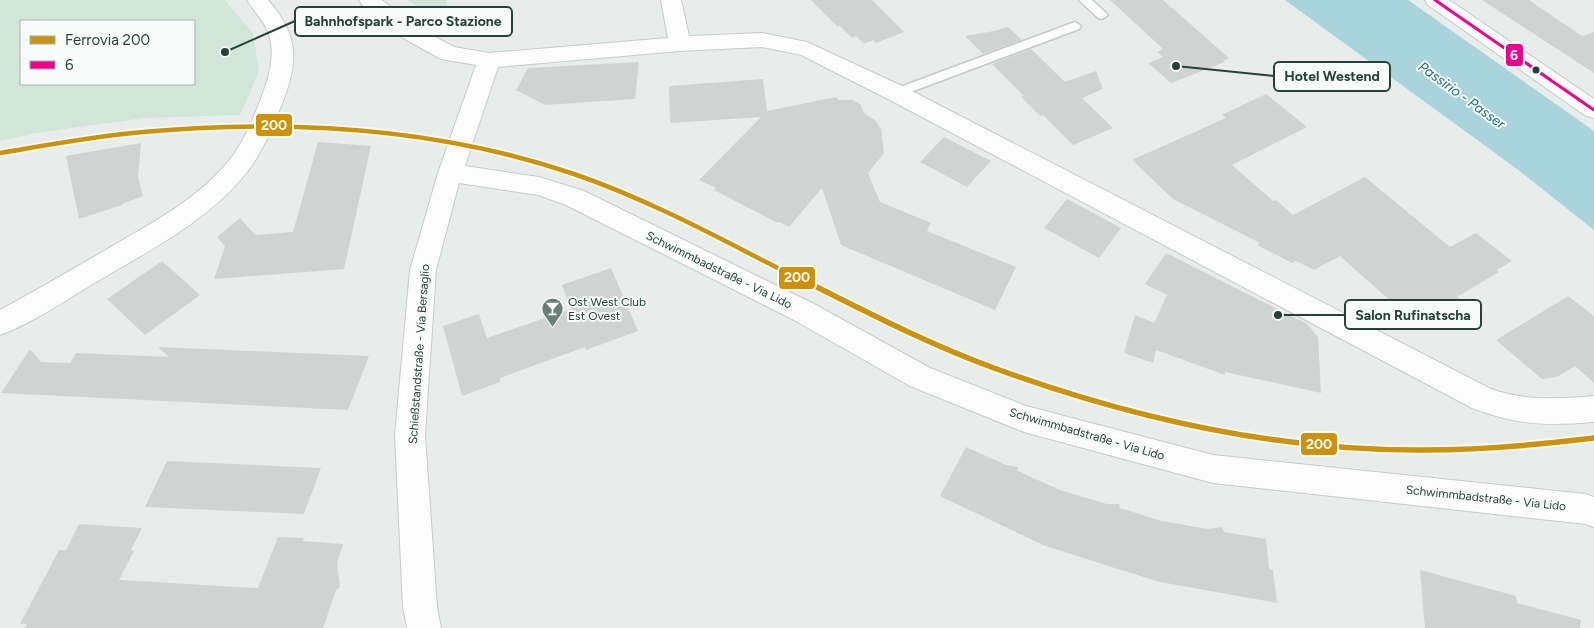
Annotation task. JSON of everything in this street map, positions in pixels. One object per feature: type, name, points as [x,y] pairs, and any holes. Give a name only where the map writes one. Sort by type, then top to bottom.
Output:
[{"type":"street","points":[[0,323],[42,301],[155,234],[202,201],[233,173],[256,135],[277,86],[285,55],[276,22],[257,0]]},
{"type":"street","points":[[369,0],[411,33],[449,54],[489,60],[680,44],[762,40],[807,49],[896,93],[1482,399],[1522,412],[1546,413],[1594,409]]},
{"type":"street","points":[[671,0],[680,44]]},
{"type":"street","points":[[1435,0],[1594,110]]},
{"type":"street","name":"Schießstandstraße - Via Bersaglio","points":[[424,628],[420,607],[410,435],[422,270],[450,173],[489,60]]},
{"type":"street","name":"Schwimmbadstraße - Via Lido","points":[[450,173],[539,186],[575,198],[804,312],[920,377],[1024,419],[1213,469],[1586,509],[1594,512]]},
{"type":"lane","points":[[1085,0],[1102,15]]},
{"type":"lane","points":[[896,93],[1075,26]]},
{"type":"green space","points":[[0,0],[225,0],[253,33],[259,71],[240,115],[144,118],[36,133],[0,141]]},
{"type":"green space","points":[[408,0],[446,0],[450,30]]},
{"type":"water","name":"Passirio - Passer","points":[[1285,0],[1408,0],[1594,131],[1594,230],[1517,169]]},
{"type":"building","points":[[811,0],[872,0],[904,32],[876,43],[873,40],[864,44],[856,36],[852,38],[840,26],[838,27]]},
{"type":"building","points":[[1110,0],[1163,0],[1229,58],[1223,61],[1225,62],[1171,83],[1148,63],[1163,57],[1157,52],[1163,49]]},
{"type":"building","points":[[1482,0],[1529,0],[1582,36],[1594,32],[1594,73]]},
{"type":"building","points":[[1008,27],[1022,40],[983,54],[965,36],[994,31]]},
{"type":"building","points":[[1031,49],[1065,82],[1096,71],[1103,89],[1082,98],[1113,128],[1073,145],[1043,115],[1040,116],[1021,97],[1024,96],[992,64]]},
{"type":"building","points":[[639,62],[635,99],[545,105],[516,90],[528,68]]},
{"type":"building","points":[[763,79],[767,111],[836,97],[838,100],[852,100],[860,104],[864,113],[876,121],[881,129],[884,153],[868,173],[880,202],[931,223],[927,231],[1016,267],[995,310],[841,245],[822,188],[789,227],[714,190],[716,188],[699,180],[761,117],[670,123],[669,86]]},
{"type":"building","points":[[1266,94],[1307,127],[1232,165],[1273,201],[1276,200],[1293,215],[1365,177],[1450,247],[1476,233],[1512,261],[1497,270],[1499,272],[1457,297],[1462,301],[1432,319],[1427,314],[1414,322],[1340,256],[1314,270],[1296,261],[1292,263],[1257,245],[1260,243],[1173,199],[1132,160],[1226,118],[1222,115]]},
{"type":"building","points":[[944,137],[991,161],[967,187],[920,162]]},
{"type":"building","points":[[318,142],[371,146],[344,269],[214,279],[225,246],[217,237],[240,218],[255,235],[293,232]]},
{"type":"building","points":[[141,143],[138,177],[143,196],[79,219],[66,156]]},
{"type":"building","points":[[1067,199],[1121,228],[1099,258],[1044,228]]},
{"type":"building","points":[[1166,253],[1307,324],[1318,337],[1321,393],[1225,372],[1225,375],[1156,350],[1153,363],[1124,353],[1135,315],[1154,323],[1167,295],[1145,284]]},
{"type":"building","points":[[162,261],[200,295],[145,335],[107,299]]},
{"type":"building","points":[[611,268],[638,331],[586,350],[585,347],[500,378],[500,382],[462,396],[443,326],[479,314],[487,338],[571,309],[562,285]]},
{"type":"building","points":[[1568,296],[1594,316],[1594,383],[1575,366],[1557,377],[1542,379],[1496,340]]},
{"type":"building","points":[[158,347],[369,356],[348,410],[1,393],[30,349],[41,362],[70,363],[76,353],[169,357]]},
{"type":"building","points":[[966,447],[1006,465],[1018,467],[1018,471],[1060,490],[1107,504],[1119,504],[1120,508],[1162,521],[1208,529],[1222,527],[1224,532],[1266,539],[1269,569],[1273,570],[1277,603],[1160,582],[1105,565],[1043,545],[940,496]]},
{"type":"building","points":[[167,461],[321,468],[304,514],[145,507]]},
{"type":"building","points":[[79,524],[142,528],[131,550],[134,551],[119,580],[258,588],[278,537],[304,538],[303,541],[343,544],[337,562],[340,587],[336,590],[323,628],[25,628],[27,624],[20,624],[59,550],[66,550]]},
{"type":"building","points":[[1420,570],[1516,596],[1517,603],[1581,620],[1580,628],[1425,628]]},
{"type":"rail line","name":"200","points":[[0,153],[142,132],[211,127],[281,125],[350,129],[419,137],[489,150],[559,169],[592,181],[689,224],[913,334],[992,368],[1074,396],[1159,419],[1246,436],[1334,446],[1422,450],[1509,448],[1594,438]]},
{"type":"transit line","name":"6","points":[[1435,0],[1594,110]]},
{"type":"place","name":"Bahnhofspark - Parco Stazione","points":[[225,52]]},
{"type":"place","name":"Hotel Westend","points":[[1176,66]]},
{"type":"place","name":"Salon Rufinatscha","points":[[1278,315]]},
{"type":"place","name":"Ost West Club Est Ovest","points":[[552,328]]}]
